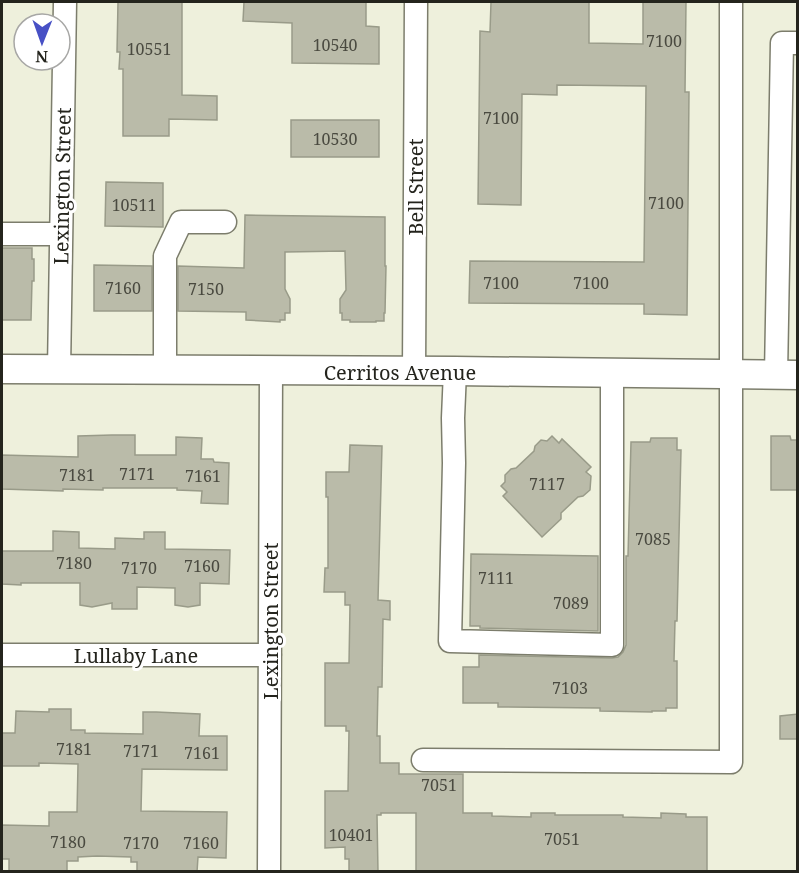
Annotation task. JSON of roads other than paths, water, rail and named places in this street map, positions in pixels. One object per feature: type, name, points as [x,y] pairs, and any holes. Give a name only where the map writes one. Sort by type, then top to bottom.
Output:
[{"type":"main road","name":"Cerritos Avenue","points":[[2,369],[787,375]]},
{"type":"street","name":"Lexington Street","points":[[59,370],[65,2]]},
{"type":"street","name":"Bell Street","points":[[414,372],[416,2]]},
{"type":"street","points":[[423,760],[731,762],[731,2]]},
{"type":"street","points":[[787,375],[788,246],[782,42],[798,43]]},
{"type":"street","points":[[165,370],[165,256],[181,222],[225,222]]},
{"type":"street","points":[[2,234],[61,234]]},
{"type":"street","name":"Lexington Street","points":[[269,872],[271,371]]},
{"type":"street","points":[[455,371],[450,641],[612,645],[612,374]]},
{"type":"street","name":"Lullaby Lane","points":[[2,655],[270,655]]}]
